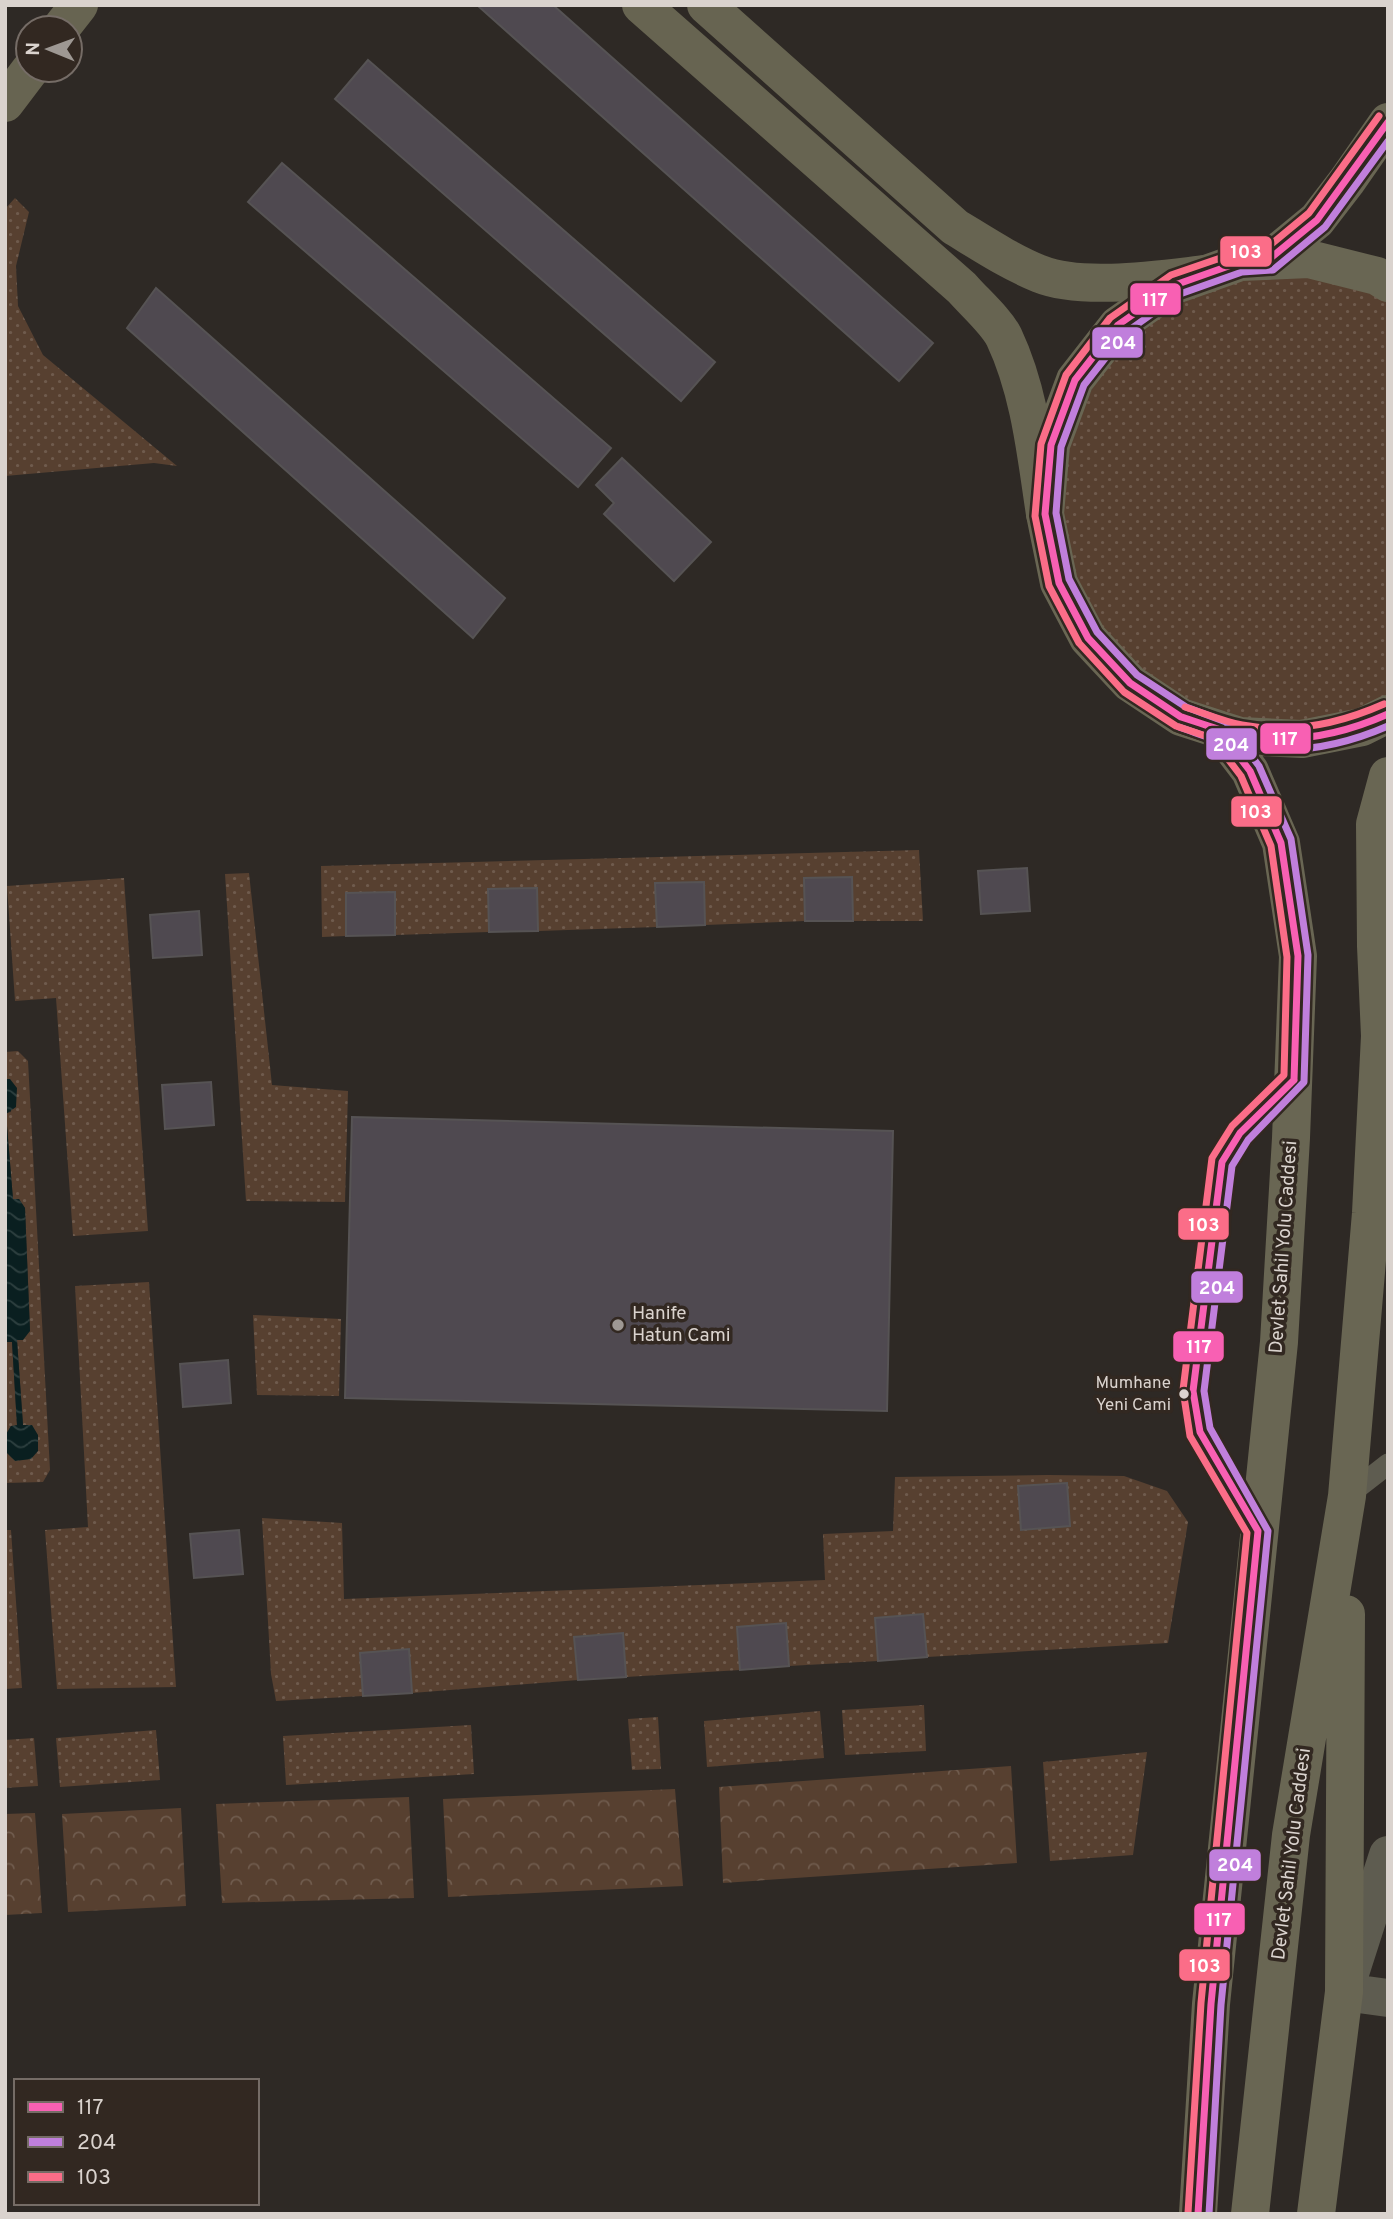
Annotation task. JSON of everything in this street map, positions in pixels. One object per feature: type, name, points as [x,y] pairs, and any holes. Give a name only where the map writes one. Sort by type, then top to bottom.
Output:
[{"type":"highway","points":[[641,5],[962,288],[1003,335],[1020,382],[1031,428],[1045,514]]},
{"type":"highway","points":[[706,5],[956,227],[1001,255],[1042,275],[1089,283],[1206,274]]},
{"type":"highway","points":[[5,103],[19,84]]},
{"type":"main road","points":[[1267,261],[1317,220],[1388,122]]},
{"type":"main road","points":[[1388,283],[1377,276],[1309,260],[1240,262],[1175,285],[1118,325],[1075,380],[1051,445],[1045,514],[1059,583],[1088,638],[1130,683],[1181,717],[1240,736],[1302,739],[1362,727],[1388,714]]},
{"type":"main road","name":"Devlet Sahil Yolu Caddesi","points":[[1198,2214],[1211,2004],[1279,1342],[1294,1080],[1298,956],[1281,843],[1250,771],[1218,729]]},
{"type":"main road","name":"Devlet Sahil Yolu Caddesi","points":[[1316,2214],[1344,1992],[1347,1496],[1384,1044],[1376,946],[1375,824],[1388,776]]},
{"type":"main road","name":"Devlet Sahil Yolu Caddesi","points":[[1250,2214],[1291,1835],[1347,1496]]},
{"type":"street","points":[[1388,1854],[1344,1992],[1388,1997]]},
{"type":"lane","points":[[1258,1531],[1200,1432],[1193,1391],[1222,1162],[1240,1133],[1294,1080]]},
{"type":"lane","points":[[1347,1496],[1388,1464]]},
{"type":"green space","points":[[15,198],[29,212],[16,266],[18,306],[43,355],[177,466],[154,463],[5,476],[5,209]]},
{"type":"green space","points":[[1301,274],[1375,293],[1388,301],[1388,698],[1374,707],[1305,724],[1234,720],[1168,692],[1114,645],[1076,584],[1061,513],[1069,437],[1102,368],[1157,315],[1226,282]]},
{"type":"green space","points":[[919,850],[923,921],[853,921],[852,877],[805,878],[805,921],[705,925],[703,882],[655,883],[657,927],[538,931],[536,888],[488,889],[489,932],[395,935],[394,892],[346,893],[346,936],[322,937],[321,866]]},
{"type":"green space","points":[[249,873],[272,1085],[348,1091],[345,1202],[246,1201],[225,874]]},
{"type":"green space","points":[[124,878],[148,1231],[73,1236],[56,998],[15,1001],[7,886]]},
{"type":"green space","points":[[18,1051],[28,1061],[50,1470],[43,1482],[6,1483],[5,1437],[6,1452],[32,1425],[23,1425],[17,1340],[30,1331],[25,1208],[19,1199],[13,1200],[6,1113],[11,1112],[10,1079],[5,1079],[5,1052]]},
{"type":"green space","points":[[149,1282],[176,1687],[57,1689],[45,1530],[88,1527],[75,1286]]},
{"type":"green space","points":[[253,1315],[341,1319],[339,1396],[257,1395]]},
{"type":"green space","points":[[5,1342],[12,1342],[17,1426],[11,1426],[5,1436]]},
{"type":"green space","points":[[1124,1476],[1167,1491],[1188,1522],[1168,1643],[927,1657],[923,1614],[875,1618],[878,1661],[789,1666],[785,1623],[737,1627],[740,1670],[626,1677],[623,1634],[575,1636],[578,1680],[412,1693],[408,1649],[360,1653],[363,1696],[276,1701],[271,1674],[262,1518],[342,1523],[344,1599],[825,1580],[823,1534],[893,1531],[895,1477]]},
{"type":"green space","points":[[5,1530],[11,1530],[22,1688],[5,1689]]},
{"type":"green space","points":[[924,1705],[926,1751],[845,1755],[842,1710]]},
{"type":"green space","points":[[820,1711],[824,1758],[707,1767],[704,1721]]},
{"type":"green space","points":[[658,1717],[661,1769],[632,1770],[628,1719]]},
{"type":"green space","points":[[471,1725],[474,1774],[286,1785],[283,1736]]},
{"type":"green space","points":[[156,1730],[160,1780],[60,1787],[56,1738]]},
{"type":"green space","points":[[34,1738],[38,1786],[5,1788],[5,1740]]},
{"type":"green space","points":[[1147,1752],[1133,1855],[1050,1861],[1043,1762]]},
{"type":"green space","points":[[1011,1766],[1017,1863],[723,1883],[719,1787]]},
{"type":"green space","points":[[675,1789],[683,1886],[448,1897],[443,1799]]},
{"type":"green space","points":[[409,1797],[414,1898],[222,1903],[216,1804]]},
{"type":"green space","points":[[181,1808],[186,1906],[68,1912],[62,1814]]},
{"type":"green space","points":[[35,1813],[42,1913],[5,1915],[5,1814]]},
{"type":"water","points":[[5,1079],[10,1079],[17,1088],[16,1107],[6,1114],[13,1199],[19,1199],[25,1208],[30,1331],[23,1340],[17,1340],[23,1425],[32,1425],[38,1435],[38,1451],[31,1459],[15,1461],[6,1452],[5,1436],[11,1426],[17,1425],[12,1342],[5,1342]]},
{"type":"building","points":[[477,5],[553,5],[933,343],[899,381]]},
{"type":"building","points":[[368,60],[715,362],[681,401],[335,99]]},
{"type":"building","points":[[282,163],[611,448],[578,487],[248,202]]},
{"type":"building","points":[[156,288],[505,598],[473,638],[127,328]]},
{"type":"building","points":[[622,458],[711,542],[674,581],[604,514],[614,503],[596,485]]},
{"type":"building","points":[[1027,868],[1030,911],[981,914],[978,871]]},
{"type":"building","points":[[852,877],[853,921],[805,921],[804,878]]},
{"type":"building","points":[[704,882],[705,925],[657,927],[655,883]]},
{"type":"building","points":[[537,888],[538,931],[489,932],[488,889]]},
{"type":"building","points":[[395,892],[395,935],[346,936],[346,893]]},
{"type":"building","points":[[199,911],[202,955],[153,958],[150,915]]},
{"type":"building","points":[[211,1082],[214,1125],[165,1129],[162,1085]]},
{"type":"building","name":"Hanife Hatun Cami","points":[[352,1117],[893,1131],[887,1411],[345,1398]]},
{"type":"building","points":[[228,1360],[231,1403],[183,1407],[180,1364]]},
{"type":"building","points":[[1067,1483],[1070,1526],[1021,1530],[1018,1486]]},
{"type":"building","points":[[239,1530],[243,1574],[194,1578],[190,1534]]},
{"type":"building","points":[[923,1614],[927,1657],[878,1661],[875,1618]]},
{"type":"building","points":[[786,1623],[789,1666],[740,1670],[737,1627]]},
{"type":"building","points":[[623,1633],[626,1677],[578,1680],[574,1637]]},
{"type":"building","points":[[409,1649],[412,1693],[363,1696],[360,1653]]},
{"type":"transit line","name":"103","points":[[1188,2213],[1201,2003],[1247,1533],[1190,1436],[1183,1390],[1212,1158],[1232,1126],[1284,1075],[1287,957],[1271,846],[1241,776],[1212,738],[1176,726],[1124,692],[1079,643],[1049,586],[1035,516],[1041,444],[1066,375],[1110,318],[1171,275],[1238,252],[1263,251],[1309,213],[1379,116]]},
{"type":"transit line","name":"117","points":[[1294,1080],[1298,956],[1281,843],[1250,771],[1218,729],[1181,717],[1130,683],[1088,638],[1059,583],[1045,514],[1051,445],[1075,380],[1118,325],[1175,285],[1240,262],[1267,261],[1317,220],[1388,122]]},
{"type":"transit line","name":"204","points":[[1209,2214],[1221,2005],[1268,1531],[1210,1428],[1204,1391],[1232,1166],[1248,1140],[1304,1082],[1308,955],[1291,839],[1259,766],[1226,722],[1186,707],[1137,675],[1097,632],[1069,579],[1056,513],[1061,447],[1084,385],[1125,333],[1180,294],[1242,272],[1273,270],[1325,227],[1388,141]]},
{"type":"transit line","name":"103","points":[[1185,707],[1260,728],[1297,728],[1332,722],[1384,704]]},
{"type":"transit line","name":"117","points":[[1182,717],[1239,735],[1277,739],[1334,733],[1388,714]]},
{"type":"transit line","name":"204","points":[[1179,727],[1228,743],[1274,750],[1313,748],[1388,726]]},
{"type":"transit line","name":"117","points":[[1198,2214],[1211,2004],[1258,1531],[1200,1432],[1193,1391],[1222,1162],[1240,1133],[1294,1080]]},
{"type":"place","name":"Hanife Hatun Cami","points":[[618,1325]]},
{"type":"place","name":"Mumhane Yeni Cami","points":[[1184,1394]]}]
